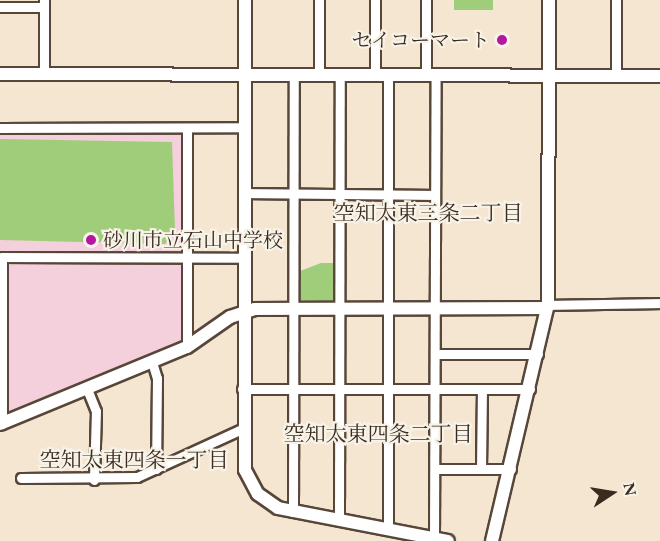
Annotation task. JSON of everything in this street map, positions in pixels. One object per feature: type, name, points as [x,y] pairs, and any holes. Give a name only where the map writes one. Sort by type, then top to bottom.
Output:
[{"type":"street","points":[[244,0],[242,456],[251,483],[269,503],[292,512],[448,541]]},
{"type":"street","points":[[319,0],[319,75]]},
{"type":"street","points":[[375,0],[387,194],[388,530]]},
{"type":"street","points":[[426,0],[435,195],[434,538]]},
{"type":"street","points":[[492,541],[548,306],[549,0]]},
{"type":"street","points":[[616,0],[616,76]]},
{"type":"street","points":[[0,7],[44,3],[44,75]]},
{"type":"street","points":[[0,74],[660,76]]},
{"type":"street","points":[[292,512],[294,75]]},
{"type":"street","points":[[339,520],[340,75]]},
{"type":"street","points":[[0,128],[243,127]]},
{"type":"street","points":[[187,128],[187,347]]},
{"type":"street","points":[[243,193],[435,195]]},
{"type":"street","points":[[243,258],[2,257],[1,424],[187,347],[242,312],[294,308],[435,308],[660,303]]},
{"type":"street","points":[[435,354],[538,354]]},
{"type":"street","points":[[152,362],[157,378],[156,469]]},
{"type":"street","points":[[87,388],[96,411],[94,480]]},
{"type":"street","points":[[242,389],[530,389]]},
{"type":"street","points":[[481,469],[482,389]]},
{"type":"street","points":[[21,478],[94,480],[137,477],[242,429]]},
{"type":"street","points":[[435,469],[511,469]]},
{"type":"shaded area","name":"砂川市立石山中学校","points":[[0,133],[182,134],[182,345],[0,417]]},
{"type":"green space","points":[[454,0],[493,0],[493,10],[454,10]]},
{"type":"green space","points":[[0,139],[172,142],[175,231],[165,244],[0,240]]},
{"type":"green space","points":[[321,263],[336,263],[336,304],[300,304],[300,271]]},
{"type":"place","name":"セイコーマート","points":[[502,40]]},
{"type":"place","name":"砂川市立石山中学校","points":[[91,240]]},
{"type":"district","name":"空知太東三条二丁目","points":[[428,213]]},
{"type":"district","name":"空知太東四条二丁目","points":[[378,434]]},
{"type":"district","name":"空知太東四条一丁目","points":[[134,460]]}]
